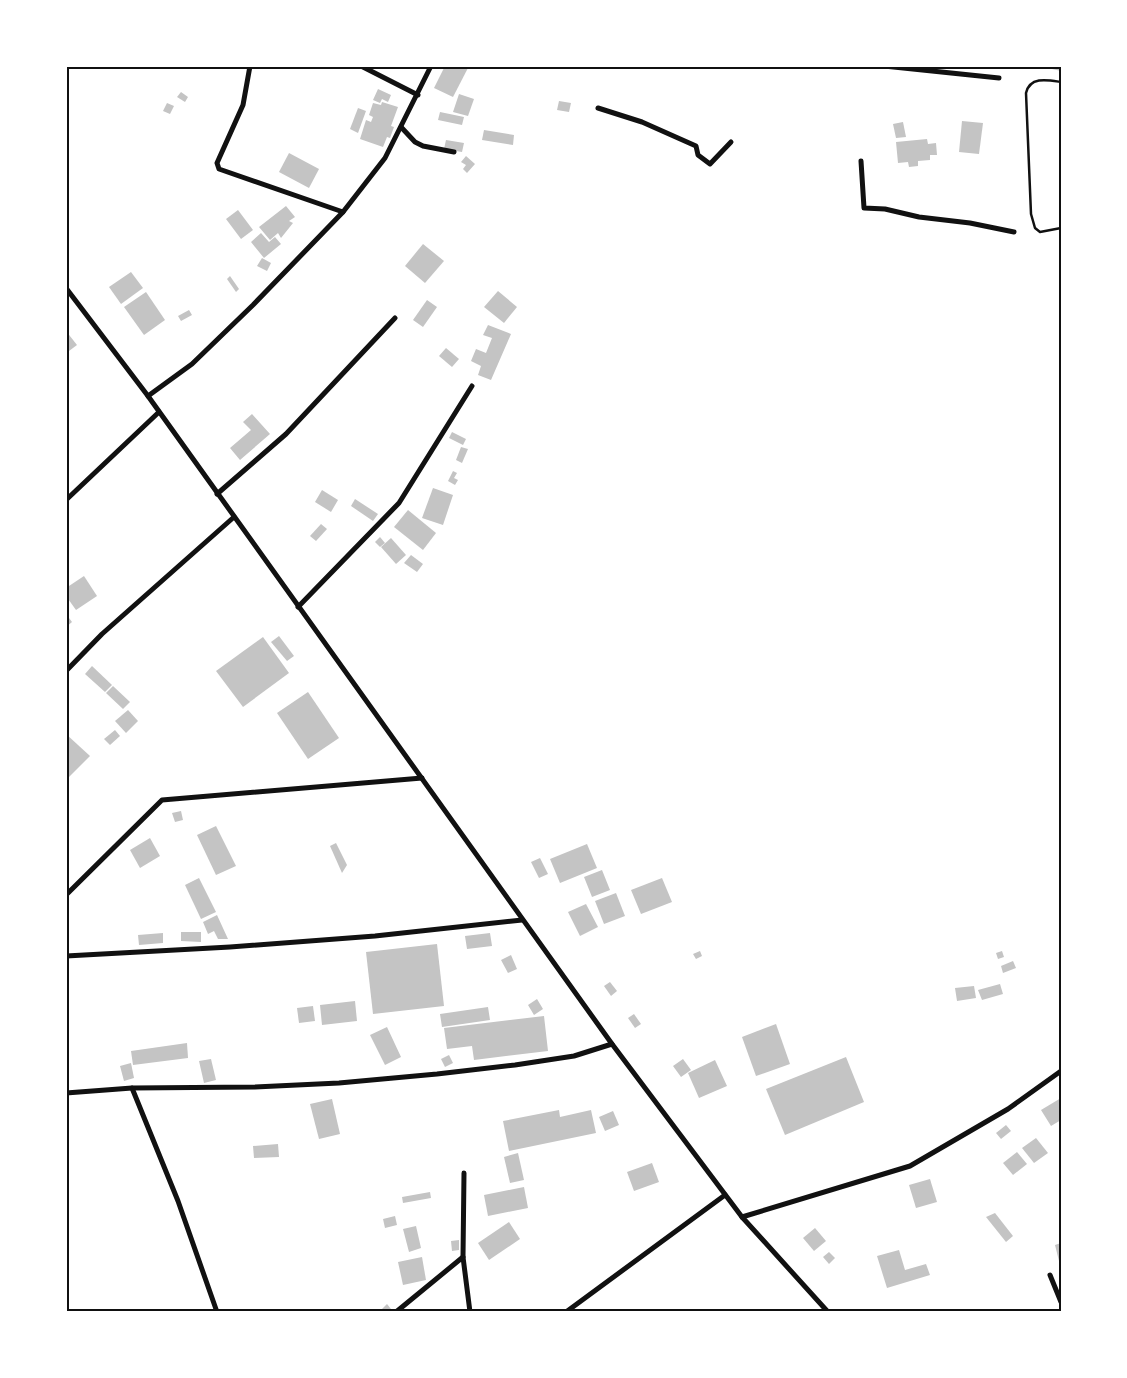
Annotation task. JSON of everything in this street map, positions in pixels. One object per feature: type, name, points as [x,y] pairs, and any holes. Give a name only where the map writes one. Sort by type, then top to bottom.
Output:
[{"type":"street","points":[[250,66],[243,105],[217,163],[219,169],[343,212]]},
{"type":"street","points":[[361,66],[418,95]]},
{"type":"street","points":[[148,396],[192,364],[253,305],[343,212],[385,158],[431,66]]},
{"type":"street","points":[[884,66],[999,78]]},
{"type":"street","points":[[598,108],[642,122],[696,146],[698,155],[710,164],[732,142]]},
{"type":"street","points":[[401,127],[415,142],[423,146],[454,152]]},
{"type":"street","points":[[861,160],[864,208],[885,209],[919,217],[970,223],[1014,232]]},
{"type":"street","points":[[66,288],[148,396],[612,1044],[742,1218],[828,1312]]},
{"type":"street","points":[[217,494],[286,434],[395,318]]},
{"type":"street","points":[[298,607],[399,503],[472,386]]},
{"type":"street","points":[[66,500],[159,412]]},
{"type":"street","points":[[66,671],[102,634],[234,517]]},
{"type":"street","points":[[66,895],[162,800],[422,778]]},
{"type":"street","points":[[66,956],[366,937],[522,920]]},
{"type":"street","points":[[66,1093],[132,1088],[255,1087],[339,1083],[437,1074],[574,1056],[612,1044]]},
{"type":"street","points":[[742,1218],[910,1166],[1008,1109],[1061,1071]]},
{"type":"street","points":[[132,1088],[178,1202],[218,1312]]},
{"type":"street","points":[[464,1173],[462,1256],[470,1312]]},
{"type":"street","points":[[566,1312],[725,1195]]},
{"type":"street","points":[[396,1312],[462,1256]]},
{"type":"street","points":[[1050,1275],[1061,1302]]},
{"type":"lane","points":[[1061,82],[1042,79],[1027,88],[1026,93],[1031,214],[1035,228],[1040,232],[1061,228]]},
{"type":"building","points":[[445,66],[469,66],[453,97],[434,88]]},
{"type":"building","points":[[1061,66],[1061,71],[1043,67]]},
{"type":"building","points":[[378,89],[391,95],[388,102],[382,99],[380,103],[373,100]]},
{"type":"building","points":[[181,92],[188,97],[185,102],[177,97]]},
{"type":"building","points":[[459,94],[474,99],[468,116],[453,112]]},
{"type":"building","points":[[559,101],[571,103],[569,112],[557,110]]},
{"type":"building","points":[[382,102],[398,107],[391,126],[394,127],[390,138],[387,137],[383,147],[360,139],[366,120],[371,122],[373,117],[369,115],[373,103],[381,105]]},
{"type":"building","points":[[167,103],[174,106],[170,114],[163,111]]},
{"type":"building","points":[[358,108],[366,111],[358,133],[350,129]]},
{"type":"building","points":[[440,112],[464,117],[462,125],[438,120]]},
{"type":"building","points":[[962,121],[983,123],[979,154],[959,152]]},
{"type":"building","points":[[903,122],[906,137],[896,138],[893,124]]},
{"type":"building","points":[[484,130],[514,135],[513,145],[482,140]]},
{"type":"building","points":[[927,139],[928,144],[936,143],[937,155],[930,155],[930,160],[918,161],[918,166],[909,167],[908,162],[898,163],[896,142]]},
{"type":"building","points":[[446,140],[464,143],[462,152],[444,149]]},
{"type":"building","points":[[289,153],[319,169],[309,188],[279,172]]},
{"type":"building","points":[[466,156],[475,164],[467,173],[463,169],[466,165],[461,162]]},
{"type":"building","points":[[286,206],[295,217],[289,221],[293,223],[281,238],[278,233],[270,240],[259,227]]},
{"type":"building","points":[[238,210],[253,230],[241,239],[226,219]]},
{"type":"building","points":[[261,233],[269,242],[275,237],[281,244],[264,258],[251,242]]},
{"type":"building","points":[[423,244],[444,261],[425,283],[405,266]]},
{"type":"building","points":[[262,258],[271,263],[267,271],[257,266]]},
{"type":"building","points":[[131,272],[143,288],[121,304],[109,287]]},
{"type":"building","points":[[230,276],[239,289],[236,292],[227,279]]},
{"type":"building","points":[[498,291],[517,307],[504,323],[484,307]]},
{"type":"building","points":[[146,292],[165,320],[144,335],[124,307]]},
{"type":"building","points":[[427,300],[437,307],[423,327],[413,320]]},
{"type":"building","points":[[189,310],[192,315],[181,321],[178,316]]},
{"type":"building","points":[[488,325],[511,334],[491,380],[478,375],[481,366],[471,361],[476,349],[486,353],[492,338],[483,335]]},
{"type":"building","points":[[66,331],[77,345],[69,351],[66,347]]},
{"type":"building","points":[[446,348],[459,359],[452,367],[439,356]]},
{"type":"building","points":[[252,414],[270,434],[240,460],[230,448],[251,430],[243,422]]},
{"type":"building","points":[[452,432],[466,439],[463,445],[449,438]]},
{"type":"building","points":[[461,447],[468,449],[462,463],[456,460]]},
{"type":"building","points":[[453,471],[457,473],[454,478],[458,480],[455,485],[448,481]]},
{"type":"building","points":[[433,488],[453,495],[443,525],[422,518]]},
{"type":"building","points":[[322,490],[338,500],[331,512],[315,502]]},
{"type":"building","points":[[355,499],[378,514],[373,521],[351,506]]},
{"type":"building","points":[[408,510],[436,533],[423,550],[394,527]]},
{"type":"building","points":[[321,524],[327,529],[316,541],[310,536]]},
{"type":"building","points":[[380,537],[385,543],[380,547],[375,542]]},
{"type":"building","points":[[391,538],[406,555],[396,564],[381,547]]},
{"type":"building","points":[[411,555],[423,564],[417,572],[404,563]]},
{"type":"building","points":[[84,576],[97,596],[76,610],[66,596],[66,588]]},
{"type":"building","points":[[66,614],[72,622],[66,627]]},
{"type":"building","points":[[279,636],[294,656],[287,661],[271,642]]},
{"type":"building","points":[[263,637],[289,673],[243,707],[216,671]]},
{"type":"building","points":[[92,666],[112,685],[105,692],[85,674]]},
{"type":"building","points":[[113,686],[130,702],[123,709],[106,693]]},
{"type":"building","points":[[308,692],[339,738],[308,759],[277,713]]},
{"type":"building","points":[[128,710],[138,721],[126,733],[115,721]]},
{"type":"building","points":[[115,730],[120,736],[110,745],[104,739]]},
{"type":"building","points":[[66,734],[90,756],[69,777],[66,775]]},
{"type":"building","points":[[181,811],[183,820],[175,822],[172,813]]},
{"type":"building","points":[[216,826],[236,866],[216,875],[197,835]]},
{"type":"building","points":[[150,838],[160,856],[140,868],[130,850]]},
{"type":"building","points":[[336,843],[347,865],[342,873],[330,846]]},
{"type":"building","points":[[587,844],[597,868],[560,883],[550,859]]},
{"type":"building","points":[[540,858],[548,874],[539,878],[531,862]]},
{"type":"building","points":[[602,870],[610,890],[592,897],[584,877]]},
{"type":"building","points":[[199,878],[216,912],[201,919],[185,885]]},
{"type":"building","points":[[662,878],[672,902],[641,914],[631,890]]},
{"type":"building","points":[[616,893],[625,916],[604,924],[595,901]]},
{"type":"building","points":[[586,904],[598,927],[580,936],[568,912]]},
{"type":"building","points":[[217,915],[228,939],[218,939],[214,931],[208,934],[203,922]]},
{"type":"building","points":[[181,932],[201,932],[201,942],[181,941]]},
{"type":"building","points":[[163,933],[163,943],[139,945],[138,935]]},
{"type":"building","points":[[490,933],[492,946],[467,949],[465,936]]},
{"type":"building","points":[[437,944],[444,1006],[373,1014],[366,952]]},
{"type":"building","points":[[700,951],[702,956],[696,959],[693,954]]},
{"type":"building","points":[[1002,951],[1004,957],[998,959],[996,953]]},
{"type":"building","points":[[511,955],[517,969],[508,973],[501,960]]},
{"type":"building","points":[[1013,961],[1016,968],[1003,973],[1001,966]]},
{"type":"building","points":[[610,982],[617,991],[611,996],[604,986]]},
{"type":"building","points":[[1000,984],[1003,994],[982,1000],[978,990]]},
{"type":"building","points":[[974,986],[976,998],[957,1001],[955,988]]},
{"type":"building","points":[[537,999],[543,1009],[534,1015],[528,1005]]},
{"type":"building","points":[[355,1001],[357,1021],[322,1025],[320,1005]]},
{"type":"building","points":[[313,1006],[315,1021],[299,1023],[297,1008]]},
{"type":"building","points":[[488,1007],[490,1020],[442,1027],[440,1014]]},
{"type":"building","points":[[634,1014],[641,1024],[635,1028],[628,1018]]},
{"type":"building","points":[[544,1016],[548,1051],[474,1060],[472,1046],[447,1049],[444,1028]]},
{"type":"building","points":[[776,1024],[790,1064],[756,1076],[742,1037]]},
{"type":"building","points":[[387,1027],[401,1057],[385,1065],[370,1035]]},
{"type":"building","points":[[187,1043],[188,1058],[133,1065],[131,1051]]},
{"type":"building","points":[[449,1055],[453,1063],[445,1067],[441,1059]]},
{"type":"building","points":[[846,1057],[864,1102],[785,1135],[766,1089]]},
{"type":"building","points":[[211,1059],[216,1080],[204,1083],[199,1061]]},
{"type":"building","points":[[683,1059],[691,1070],[681,1077],[673,1066]]},
{"type":"building","points":[[715,1060],[727,1086],[699,1098],[688,1073]]},
{"type":"building","points":[[131,1063],[134,1078],[124,1081],[120,1066]]},
{"type":"building","points":[[1061,1098],[1061,1120],[1051,1126],[1041,1110]]},
{"type":"building","points":[[332,1099],[340,1134],[319,1139],[310,1104]]},
{"type":"building","points":[[559,1110],[560,1117],[591,1110],[596,1133],[509,1151],[503,1121]]},
{"type":"building","points":[[613,1111],[619,1125],[605,1131],[599,1117]]},
{"type":"building","points":[[1006,1125],[1011,1131],[1001,1139],[996,1133]]},
{"type":"building","points":[[1036,1138],[1048,1153],[1034,1163],[1022,1148]]},
{"type":"building","points":[[278,1144],[279,1157],[254,1158],[253,1146]]},
{"type":"building","points":[[1017,1152],[1027,1164],[1013,1175],[1003,1163]]},
{"type":"building","points":[[518,1153],[524,1180],[510,1183],[504,1157]]},
{"type":"building","points":[[652,1163],[659,1182],[634,1191],[627,1172]]},
{"type":"building","points":[[930,1179],[937,1202],[916,1208],[909,1185]]},
{"type":"building","points":[[524,1187],[528,1208],[488,1216],[484,1195]]},
{"type":"building","points":[[430,1192],[431,1198],[403,1203],[402,1197]]},
{"type":"building","points":[[995,1213],[1013,1236],[1006,1242],[986,1217]]},
{"type":"building","points":[[395,1216],[397,1225],[385,1228],[383,1219]]},
{"type":"building","points":[[509,1222],[520,1239],[489,1260],[478,1243]]},
{"type":"building","points":[[416,1226],[421,1248],[409,1252],[403,1229]]},
{"type":"building","points":[[815,1228],[826,1241],[814,1251],[803,1238]]},
{"type":"building","points":[[459,1240],[459,1250],[452,1251],[451,1241]]},
{"type":"building","points":[[1061,1243],[1061,1265],[1060,1265],[1055,1245]]},
{"type":"building","points":[[899,1250],[905,1270],[926,1264],[930,1275],[887,1288],[877,1256]]},
{"type":"building","points":[[829,1252],[835,1258],[829,1264],[823,1257]]},
{"type":"building","points":[[422,1257],[426,1280],[403,1285],[398,1262]]},
{"type":"building","points":[[387,1304],[391,1309],[387,1312],[382,1312],[381,1310]]}]
